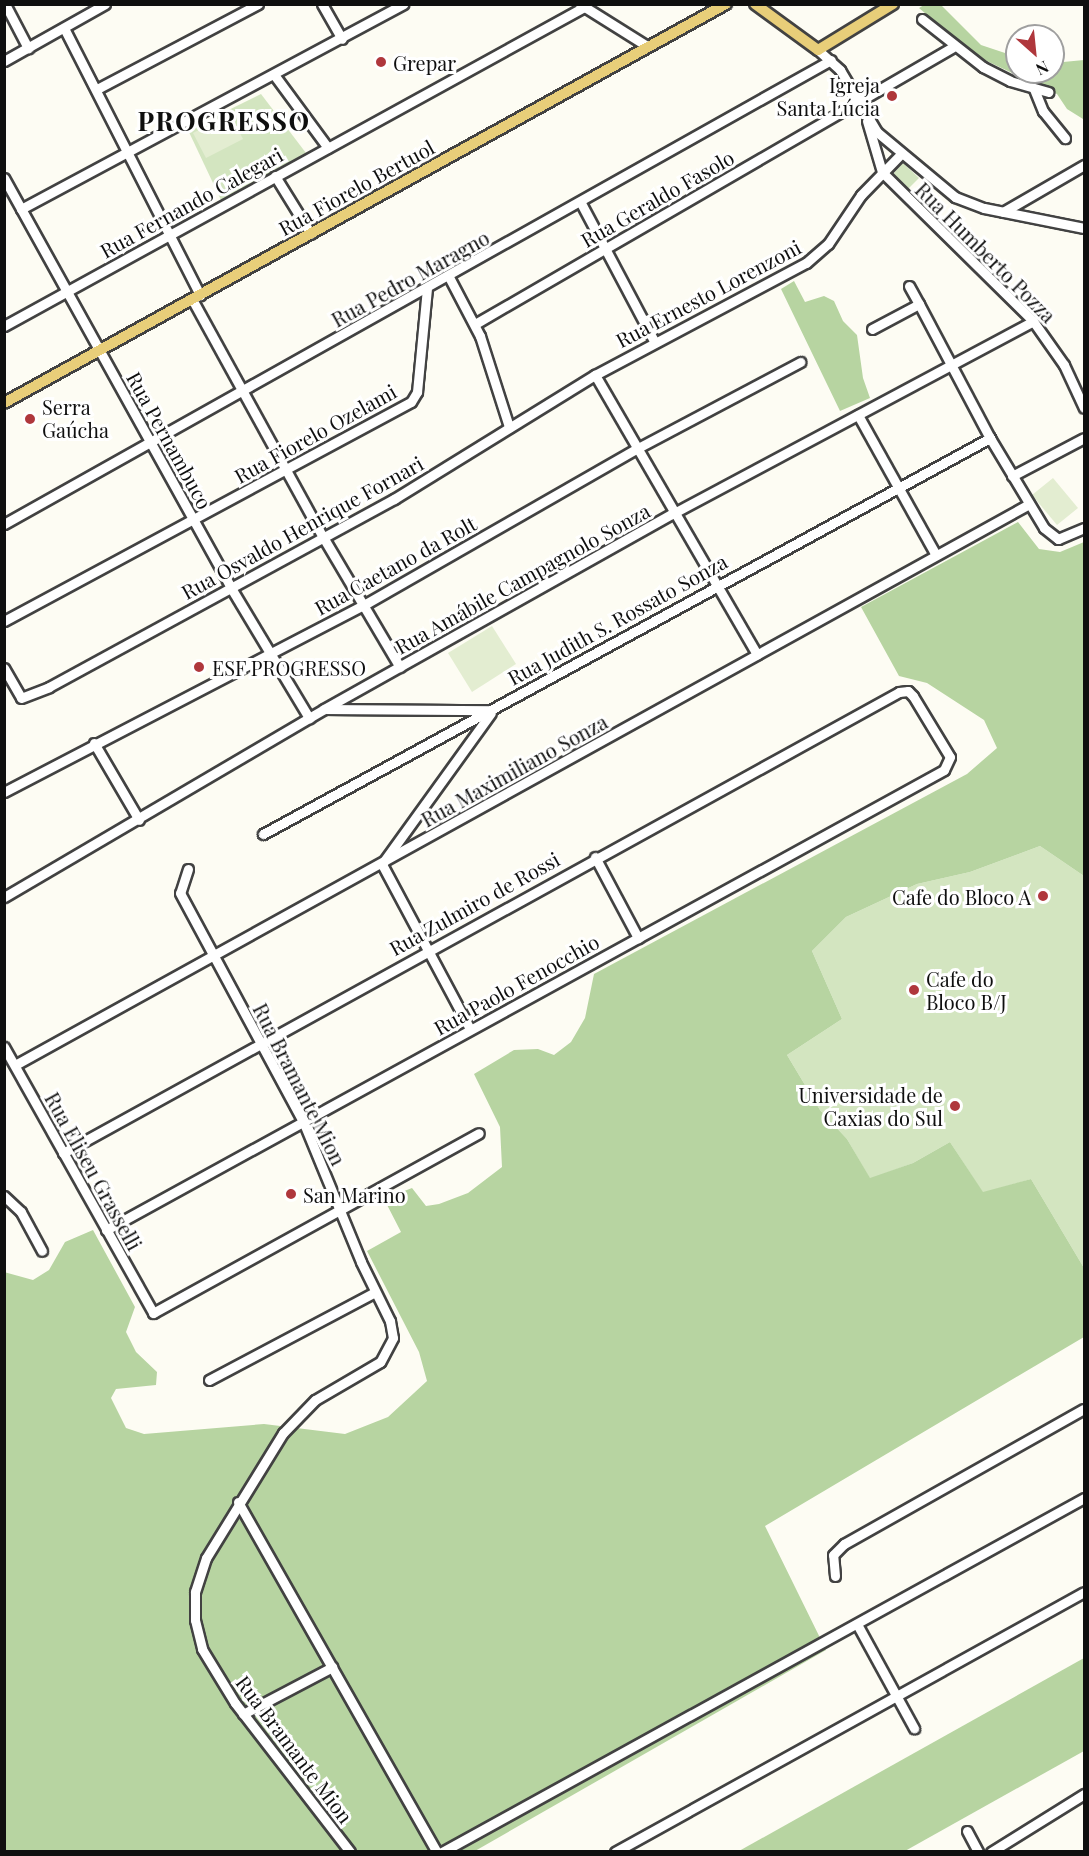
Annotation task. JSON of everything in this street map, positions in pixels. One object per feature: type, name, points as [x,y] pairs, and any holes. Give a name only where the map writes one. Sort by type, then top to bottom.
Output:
[{"type":"main road","name":"Rua Fiorelo Bertuol","points":[[4,403],[726,4]]},
{"type":"main road","points":[[755,4],[818,50],[893,4]]},
{"type":"street","points":[[5,4],[28,48]]},
{"type":"street","points":[[4,61],[105,4]]},
{"type":"street","points":[[97,89],[258,4]]},
{"type":"street","points":[[322,4],[342,39]]},
{"type":"street","points":[[21,209],[275,76],[403,4]]},
{"type":"street","points":[[582,5],[647,46]]},
{"type":"street","name":"Rua Fernando Calegari","points":[[4,326],[582,5]]},
{"type":"street","points":[[922,19],[954,47],[983,67],[1034,89],[1048,92]]},
{"type":"street","points":[[64,28],[129,153],[243,391],[362,606],[400,667]]},
{"type":"street","name":"Rua Geraldo Fasolo","points":[[475,324],[858,105],[954,47]]},
{"type":"street","points":[[818,50],[831,60],[847,79],[867,121],[901,154],[955,197],[1003,212],[1084,228]]},
{"type":"street","name":"Rua Pedro Maragno","points":[[4,524],[450,277],[831,60]]},
{"type":"street","points":[[275,76],[328,148]]},
{"type":"street","points":[[1034,89],[1043,111],[1065,138]]},
{"type":"street","name":"Rua Humberto Pozza","points":[[867,121],[882,172],[1033,321],[1064,365],[1084,408]]},
{"type":"street","name":"Rua Ernesto Lorenzoni","points":[[595,375],[818,255],[882,172],[901,154]]},
{"type":"street","points":[[1003,212],[1084,165]]},
{"type":"street","points":[[275,176],[311,234]]},
{"type":"street","name":"Rua Pernambuco","points":[[4,178],[231,588],[309,718]]},
{"type":"street","points":[[581,203],[654,342]]},
{"type":"street","points":[[450,277],[475,324],[509,427]]},
{"type":"street","points":[[909,286],[990,438],[1050,536],[1067,537],[1084,528]]},
{"type":"street","name":"Rua Fiorelo Ozelami","points":[[4,621],[411,402],[417,392],[427,289]]},
{"type":"street","points":[[872,329],[919,304]]},
{"type":"street","name":"Rua Amábile Campagnolo Sonza","points":[[4,897],[139,820],[324,708],[672,514],[1033,321]]},
{"type":"street","name":"Rua Caetano da Rolt","points":[[4,792],[94,743],[362,606],[636,449],[800,362]]},
{"type":"street","points":[[595,375],[672,514],[757,655]]},
{"type":"street","name":"Rua Osvaldo Henrique Fornari","points":[[4,668],[21,698],[49,687],[394,499],[595,375]]},
{"type":"street","points":[[858,415],[936,555]]},
{"type":"street","name":"Rua Judith S. Rossato Sonza","points":[[263,834],[493,710],[715,585],[990,438]]},
{"type":"street","points":[[1012,476],[1084,438]]},
{"type":"street","name":"Rua Maximiliano Sonza","points":[[15,1065],[1029,504]]},
{"type":"street","name":"Rua Paolo Fenocchio","points":[[106,1230],[944,770],[950,758],[913,696],[904,690]]},
{"type":"street","name":"Rua Zulmiro de Rossi","points":[[63,1153],[595,857],[904,690]]},
{"type":"street","points":[[324,708],[493,710]]},
{"type":"street","points":[[470,1029],[382,864],[493,710]]},
{"type":"street","points":[[94,743],[139,820]]},
{"type":"street","points":[[595,857],[638,938]]},
{"type":"street","name":"Rua Bramante Mion","points":[[188,869],[180,893],[303,1121],[338,1207],[390,1321],[393,1338],[380,1362],[315,1400],[296,1417],[238,1502],[206,1558],[195,1592],[195,1620],[202,1648],[243,1714],[350,1851]]},
{"type":"street","name":"Rua Eliseu Grasselli","points":[[4,1047],[153,1313],[338,1207]]},
{"type":"street","points":[[338,1207],[479,1132]]},
{"type":"street","points":[[4,1196],[21,1212],[42,1251]]},
{"type":"street","points":[[209,1380],[375,1292]]},
{"type":"street","points":[[835,1576],[833,1555],[844,1544],[1084,1409]]},
{"type":"street","points":[[238,1502],[439,1851],[858,1624],[1084,1498]]},
{"type":"street","points":[[615,1851],[1084,1592]]},
{"type":"street","points":[[858,1624],[914,1728]]},
{"type":"street","points":[[243,1714],[332,1667]]},
{"type":"street","points":[[991,1851],[1084,1794]]},
{"type":"street","points":[[967,1831],[978,1851]]},
{"type":"green space","points":[[924,5],[941,5],[981,45],[1005,53],[1005,70],[974,55],[919,8]]},
{"type":"green space","points":[[1084,60],[1084,135],[1083,119],[1067,109],[1057,94],[1036,84],[1065,84],[1065,62]]},
{"type":"green space","points":[[261,94],[306,153],[221,200],[188,130]]},
{"type":"green space","points":[[230,114],[243,139],[206,158],[193,133]]},
{"type":"green space","points":[[903,163],[919,178],[907,190],[892,175]]},
{"type":"green space","points":[[794,281],[805,302],[824,296],[834,301],[843,321],[857,335],[863,378],[870,398],[840,411],[781,289]]},
{"type":"green space","points":[[1053,478],[1078,508],[1057,525],[1032,495]]},
{"type":"green space","points":[[1018,522],[1039,549],[1060,552],[1084,542],[1084,876],[1040,846],[970,872],[917,884],[846,917],[812,951],[842,1019],[787,1055],[820,1110],[847,1139],[870,1178],[913,1163],[950,1142],[983,1192],[1031,1179],[1084,1268],[1084,1337],[765,1526],[826,1650],[475,1851],[5,1851],[4,1272],[33,1280],[49,1270],[65,1242],[93,1230],[135,1307],[126,1332],[136,1352],[157,1372],[156,1385],[116,1389],[111,1398],[126,1428],[144,1434],[264,1424],[345,1434],[388,1417],[427,1381],[419,1352],[367,1251],[401,1232],[384,1199],[412,1188],[426,1206],[439,1204],[468,1193],[502,1167],[500,1127],[474,1074],[514,1050],[538,1049],[554,1055],[571,1042],[585,1018],[594,974],[967,774],[997,748],[984,720],[927,683],[899,676],[861,607]]},
{"type":"green space","points":[[492,626],[516,664],[472,692],[448,653]]},
{"type":"green space","points":[[1040,846],[1084,876],[1084,1268],[1031,1179],[983,1193],[950,1142],[913,1163],[870,1179],[847,1139],[820,1110],[787,1055],[842,1019],[812,951],[846,917],[917,884],[970,872]]},
{"type":"green space","points":[[1084,1658],[1084,1751],[905,1851],[739,1851]]},
{"type":"place","name":"Grepar","points":[[381,62]]},
{"type":"place","name":"Igreja Santa Lúcia","points":[[892,96]]},
{"type":"place","name":"Serra Gaúcha","points":[[30,419]]},
{"type":"place","name":"ESF PROGRESSO","points":[[199,667]]},
{"type":"place","name":"Cafe do Bloco A","points":[[1043,896]]},
{"type":"place","name":"Cafe do Bloco B/J","points":[[914,990]]},
{"type":"place","name":"Universidade de Caxias do Sul","points":[[955,1106]]},
{"type":"place","name":"San Marino","points":[[291,1194]]},
{"type":"district","name":"PROGRESSO","points":[[224,121]]}]
